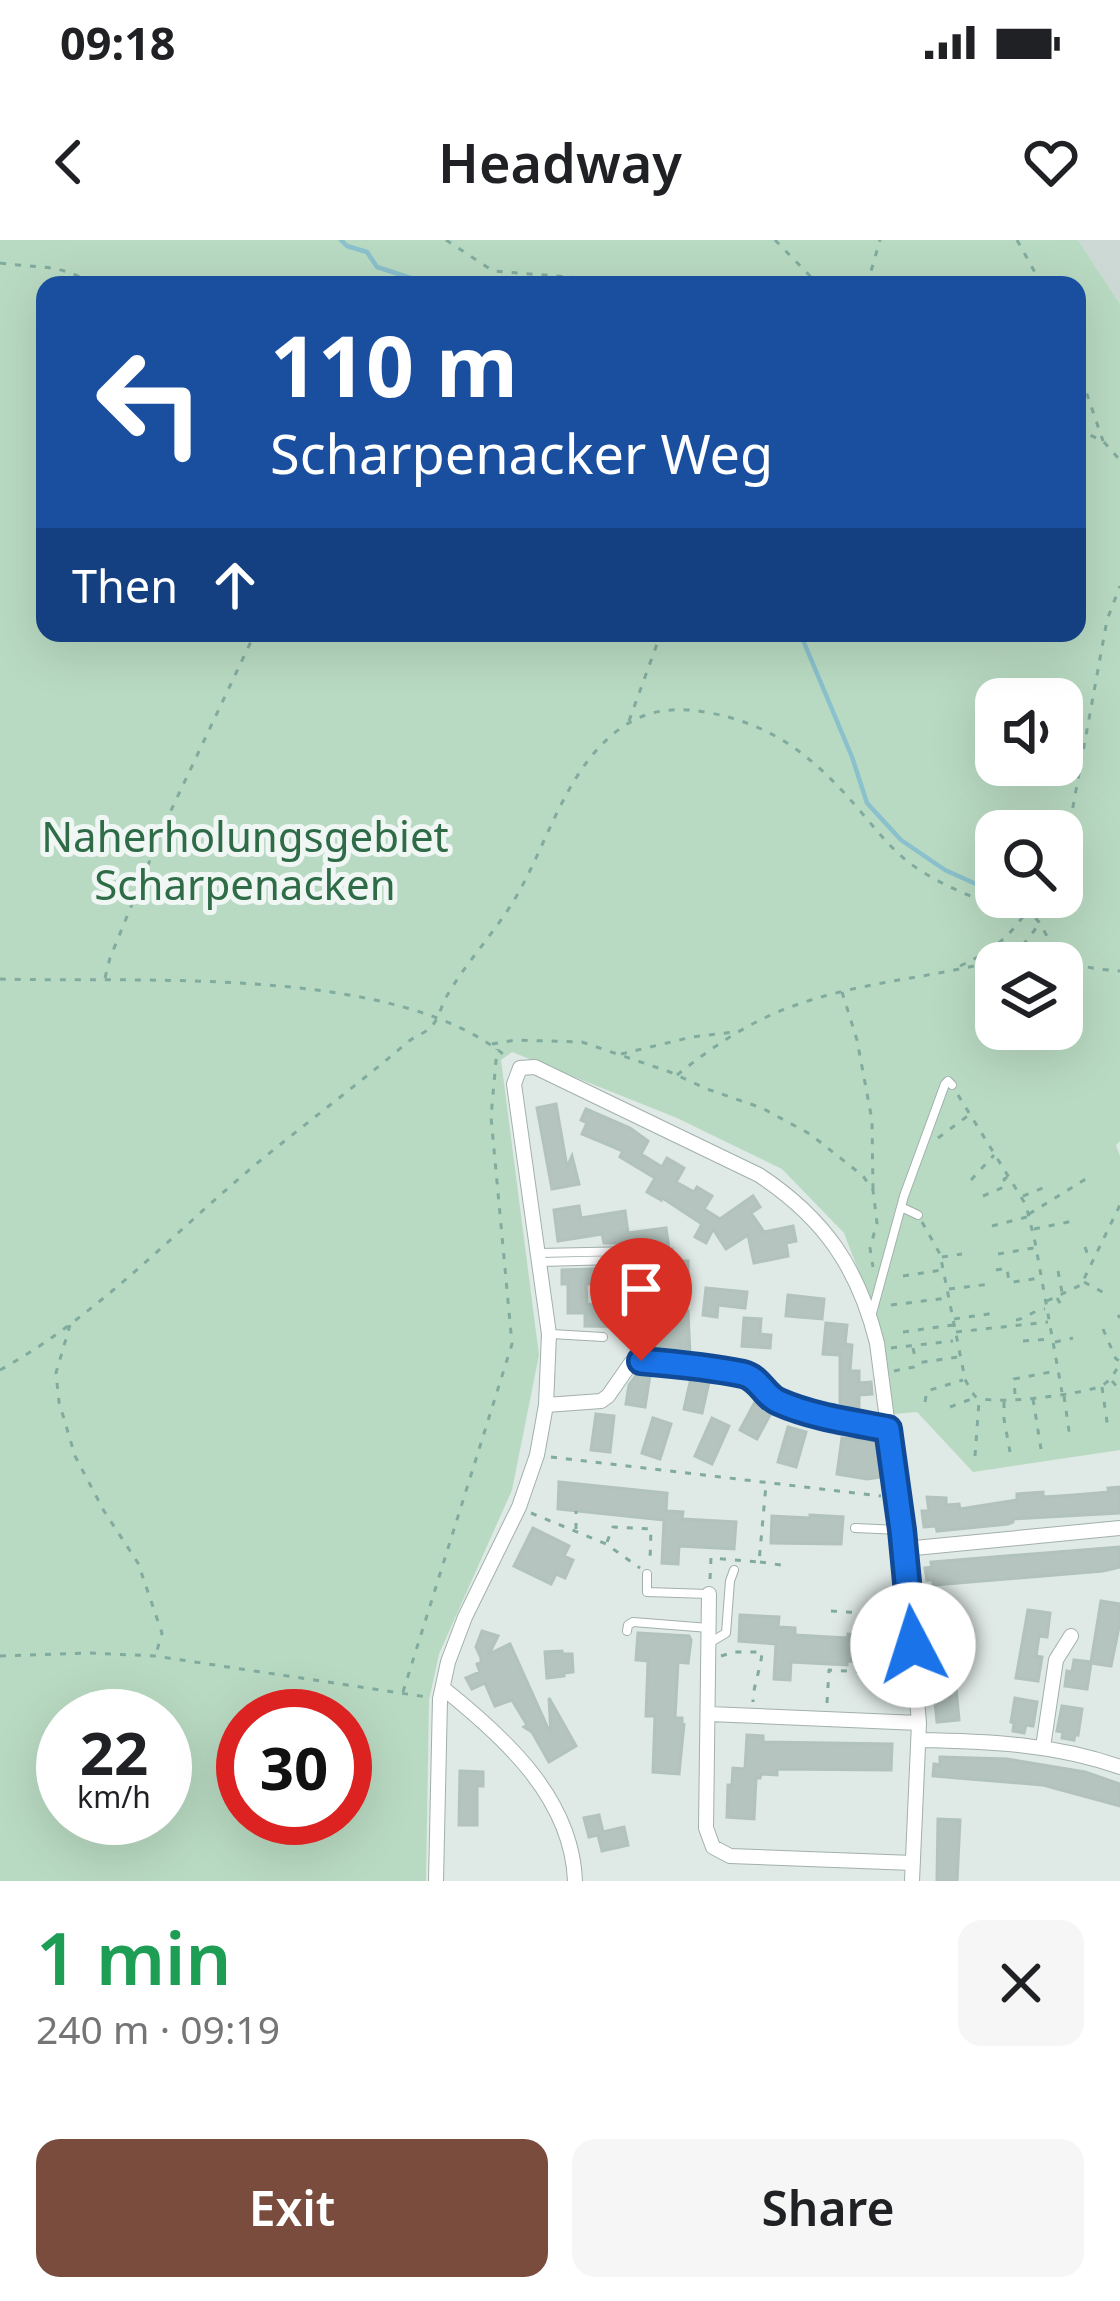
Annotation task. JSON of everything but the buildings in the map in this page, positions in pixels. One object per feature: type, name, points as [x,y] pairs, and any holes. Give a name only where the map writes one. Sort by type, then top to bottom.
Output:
[{"type":"street","points":[[436,1881],[442,1694],[448,1662],[519,1507],[537,1455],[546,1405],[549,1334],[514,1084],[520,1068],[535,1067],[759,1174],[794,1198],[832,1241],[860,1291],[871,1318],[910,1616],[919,1723],[912,1881]]},
{"type":"street","points":[[546,1405],[601,1401],[631,1363],[641,1361],[748,1375],[772,1400],[809,1413],[888,1429]]},
{"type":"street","points":[[904,1549],[1120,1528]]},
{"type":"street","points":[[709,1594],[706,1828],[713,1847],[730,1856],[913,1863]]},
{"type":"street","points":[[1043,1747],[1056,1660],[1071,1636]]},
{"type":"street","points":[[442,1694],[495,1730],[539,1784],[566,1836],[574,1881]]},
{"type":"street","points":[[709,1714],[919,1723]]},
{"type":"street","points":[[919,1740],[1043,1747],[1120,1767]]},
{"type":"lane","points":[[871,1318],[901,1207],[944,1084],[952,1085]]},
{"type":"lane","points":[[901,1207],[918,1215]]},
{"type":"lane","points":[[540,1258],[635,1251]]},
{"type":"lane","points":[[540,1258],[653,1259]]},
{"type":"lane","points":[[549,1334],[603,1337]]},
{"type":"lane","points":[[855,1528],[902,1530]]},
{"type":"lane","points":[[627,1631],[633,1622],[709,1635],[726,1633],[734,1570]]},
{"type":"lane","points":[[647,1574],[647,1592],[709,1594]]},
{"type":"path","points":[[446,240],[493,272],[547,276]]},
{"type":"path","points":[[775,240],[810,276]]},
{"type":"path","points":[[870,276],[880,240]]},
{"type":"path","points":[[1017,240],[1037,276]]},
{"type":"path","points":[[0,263],[59,268],[79,276]]},
{"type":"path","points":[[490,276],[493,272]]},
{"type":"path","points":[[1086,391],[1103,441],[1120,460]]},
{"type":"path","points":[[1086,433],[1103,441]]},
{"type":"path","points":[[1072,810],[1107,620],[1120,586]]},
{"type":"path","points":[[105,981],[166,821],[251,642]]},
{"type":"path","points":[[628,722],[658,642]]},
{"type":"path","points":[[0,1370],[70,1325],[260,1161],[412,1038],[432,1027],[449,992],[512,903],[578,775],[628,722],[654,711],[686,709],[728,717],[774,734],[822,769],[907,861],[975,896]]},
{"type":"path","points":[[954,970],[994,950],[1022,918]]},
{"type":"path","points":[[1034,918],[1064,959],[1120,971]]},
{"type":"path","points":[[677,1075],[737,1032],[799,1004],[1014,954],[1040,921]]},
{"type":"path","points":[[0,979],[291,987],[436,1016],[504,1055]]},
{"type":"path","points":[[842,992],[857,1040],[872,1120],[877,1222],[870,1248],[874,1280],[860,1291]]},
{"type":"path","points":[[621,1054],[737,1032]]},
{"type":"path","points":[[491,1044],[582,1042],[677,1075],[792,1124],[837,1154],[873,1190]]},
{"type":"path","points":[[403,1692],[512,1344],[491,1117],[497,1049]]},
{"type":"path","points":[[952,1085],[1022,1197],[1036,1247],[1070,1438]]},
{"type":"path","points":[[936,1140],[970,1114]]},
{"type":"path","points":[[970,1180],[995,1154]]},
{"type":"path","points":[[983,1196],[1006,1186],[1004,1179],[1010,1176]]},
{"type":"path","points":[[992,1226],[1028,1215],[1089,1177]]},
{"type":"path","points":[[1022,1197],[1042,1187]]},
{"type":"path","points":[[1016,1320],[1078,1287],[1120,1205]]},
{"type":"path","points":[[918,1215],[940,1257],[964,1379],[977,1398],[975,1456]]},
{"type":"path","points":[[1032,1229],[1072,1221]]},
{"type":"path","points":[[926,1246],[934,1241]]},
{"type":"path","points":[[998,1253],[1036,1247]]},
{"type":"path","points":[[1084,1247],[1092,1262]]},
{"type":"path","points":[[940,1257],[962,1254]]},
{"type":"path","points":[[996,1270],[1007,1268],[1010,1282],[1042,1278]]},
{"type":"path","points":[[903,1276],[944,1270]]},
{"type":"path","points":[[1058,1271],[1063,1308]]},
{"type":"path","points":[[1082,1281],[1106,1294]]},
{"type":"path","points":[[947,1289],[990,1284]]},
{"type":"path","points":[[891,1305],[948,1298]]},
{"type":"path","points":[[904,1332],[995,1313]]},
{"type":"path","points":[[955,1333],[1049,1322]]},
{"type":"path","points":[[70,1325],[56,1373],[59,1402],[75,1456],[139,1563],[162,1633],[155,1656]]},
{"type":"path","points":[[950,1407],[977,1398],[1004,1400],[1101,1386],[1120,1363],[1103,1329]]},
{"type":"path","points":[[1023,1341],[1073,1338]]},
{"type":"path","points":[[885,1349],[956,1341]]},
{"type":"path","points":[[913,1348],[915,1365]]},
{"type":"path","points":[[892,1371],[960,1356]]},
{"type":"path","points":[[906,1369],[908,1379]]},
{"type":"path","points":[[1016,1394],[1014,1378],[1058,1371]]},
{"type":"path","points":[[925,1402],[927,1391],[964,1379]]},
{"type":"path","points":[[1111,1379],[1120,1390]]},
{"type":"path","points":[[1101,1386],[1108,1430]]},
{"type":"path","points":[[1033,1397],[1041,1450]]},
{"type":"path","points":[[1004,1400],[1010,1452]]},
{"type":"path","points":[[537,1455],[897,1498]]},
{"type":"path","points":[[759,1562],[766,1484]]},
{"type":"path","points":[[575,1531],[576,1511]]},
{"type":"path","points":[[537,1515],[606,1544],[647,1574],[651,1528],[614,1527],[606,1544]]},
{"type":"path","points":[[709,1594],[711,1558],[788,1566]]},
{"type":"path","points":[[831,1611],[910,1616]]},
{"type":"path","points":[[709,1661],[734,1652],[762,1652],[753,1694],[754,1716]]},
{"type":"path","points":[[0,1656],[155,1656],[442,1694]]},
{"type":"path","points":[[826,1719],[830,1670],[915,1674]]},
{"type":"shaded area","points":[[1078,240],[1120,240],[1120,304]]},
{"type":"green space","name":"Naherholungsgebiet Scharpenacken","points":[[0,240],[1078,240],[1120,304],[1120,1141],[1116,1145],[1120,1156],[1120,1450],[973,1472],[917,1412],[894,1414],[873,1309],[844,1233],[782,1169],[677,1118],[512,1052],[501,1060],[539,1355],[512,1490],[439,1654],[429,1700],[426,1881],[0,1881]]},
{"type":"waterway","points":[[341,240],[367,252],[377,267],[404,276]]},
{"type":"waterway","points":[[804,642],[867,803],[901,840],[975,884]]},
{"type":"route","points":[[641,1361],[748,1375],[772,1400],[809,1413],[888,1429],[913,1645]]}]
